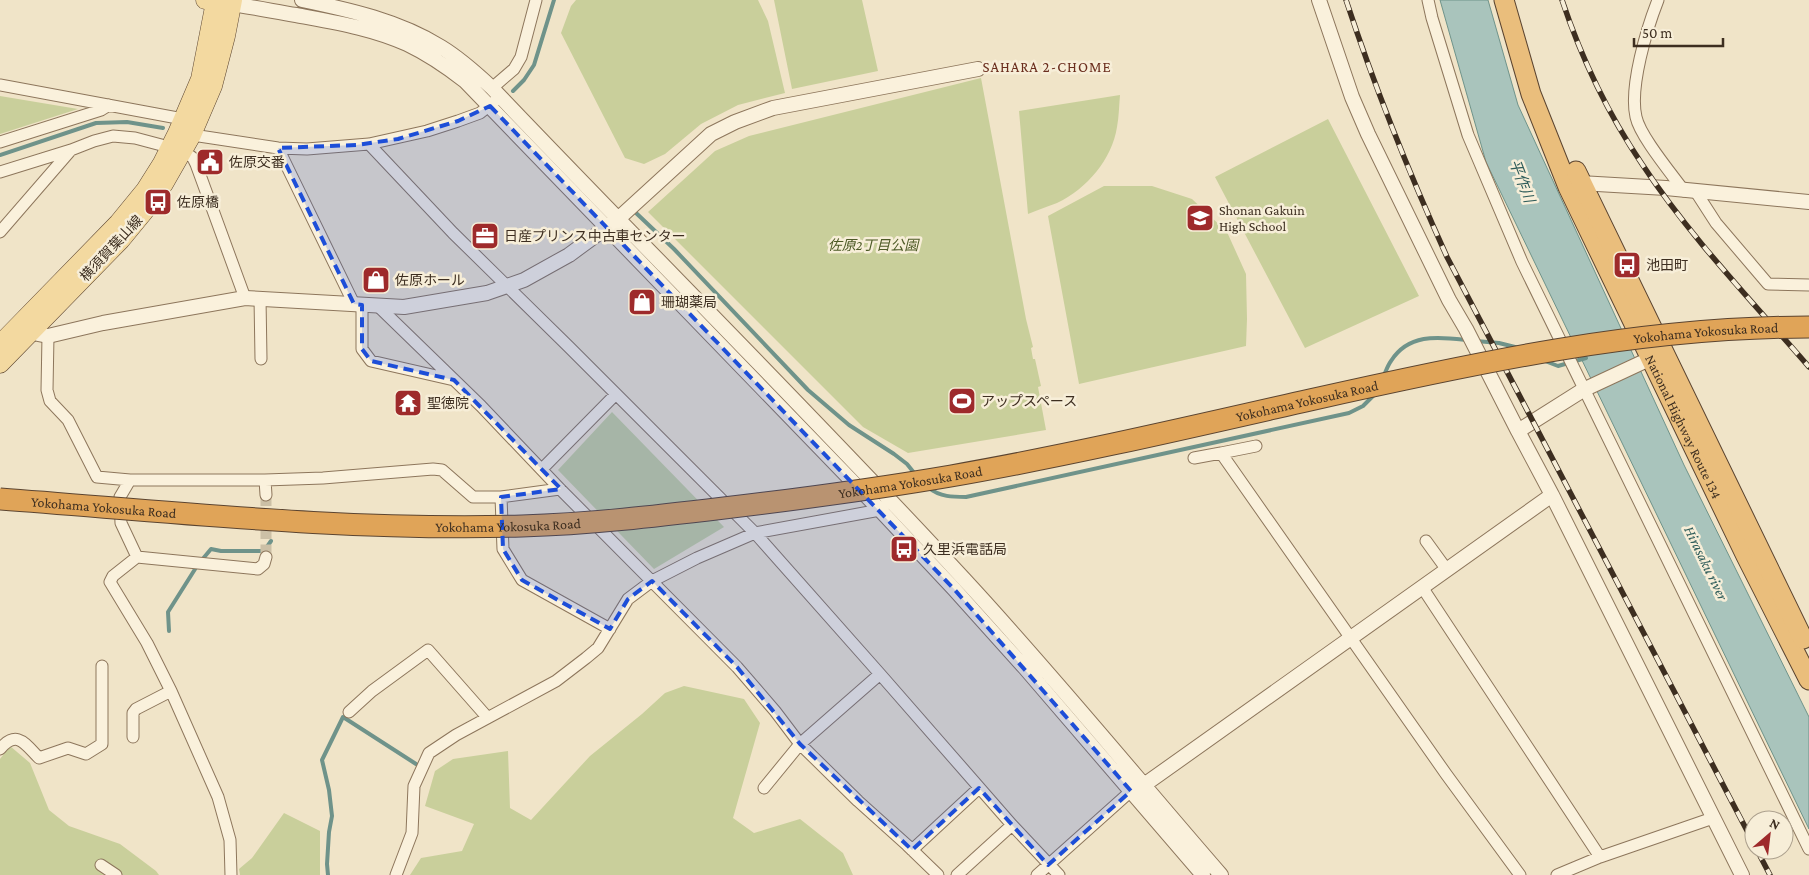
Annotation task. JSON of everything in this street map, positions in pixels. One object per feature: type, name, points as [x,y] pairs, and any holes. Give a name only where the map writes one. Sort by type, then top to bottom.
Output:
[{"type":"highway","name":"National Highway Route 134","points":[[1504,0],[1531,94],[1651,358],[1746,556],[1809,680]]},
{"type":"highway","name":"National Highway Route 134","points":[[1517,0],[1543,90],[1574,185]]},
{"type":"highway","name":"Yokohama Yokosuka Road","points":[[0,499],[352,525],[519,526],[652,517],[827,495],[1066,454],[1514,356],[1649,337],[1716,331],[1809,327]]},
{"type":"highway","name":"Yokohama Yokosuka Road","points":[[0,506],[292,529],[437,534],[542,533],[653,525],[757,513],[961,482],[1059,463],[1446,379],[1574,355],[1724,338],[1809,334]]},
{"type":"highway","name":"National Highway Route 134","points":[[1651,358],[1809,652]]},
{"type":"main road","name":"横須賀葉山線","points":[[0,364],[40,333],[133,226],[164,184],[200,79],[211,1]]},
{"type":"main road","name":"横須賀葉山線","points":[[2,339],[118,223],[145,190],[213,86],[226,36],[232,2]]},
{"type":"street","points":[[302,0],[376,18],[420,35],[467,65],[494,97],[612,222],[1029,652],[1221,875]]},
{"type":"street","points":[[0,172],[113,136],[135,138],[181,137],[278,148],[307,149],[369,144],[405,137],[442,126],[480,113],[494,97],[521,56],[536,0]]},
{"type":"street","points":[[1319,0],[1352,97],[1368,134],[1449,300],[1552,495],[1742,875]]},
{"type":"street","points":[[1428,0],[1468,135],[1522,262],[1571,365],[1587,388],[1809,849]]},
{"type":"street","points":[[1658,0],[1641,52],[1634,98],[1636,117],[1642,132],[1768,284],[1809,286]]},
{"type":"street","points":[[211,1],[232,2],[362,28],[407,44],[442,63],[465,81],[494,97]]},
{"type":"street","points":[[560,490],[501,497],[473,497],[442,470],[265,480],[130,480],[97,477],[68,420],[50,401],[40,333],[245,298],[404,307],[487,293],[508,286],[569,255],[612,222],[711,134],[735,122],[774,108],[978,69]]},
{"type":"street","points":[[0,85],[109,105],[181,137],[196,164],[245,298]]},
{"type":"street","points":[[0,142],[101,110],[109,105]]},
{"type":"street","points":[[369,144],[453,233],[755,534],[979,788],[1059,875]]},
{"type":"street","points":[[278,148],[358,304],[362,349],[371,361],[454,380]]},
{"type":"street","points":[[0,232],[71,150]]},
{"type":"street","points":[[1574,185],[1658,187],[1809,202]]},
{"type":"street","points":[[260,298],[261,360]]},
{"type":"street","points":[[378,306],[454,380],[542,469],[560,490],[737,667],[775,711],[800,744],[938,875]]},
{"type":"street","points":[[1518,431],[1587,388],[1651,358]]},
{"type":"street","points":[[542,469],[616,394]]},
{"type":"street","points":[[1194,458],[1256,446]]},
{"type":"street","points":[[1221,453],[1446,774],[1520,875]]},
{"type":"street","points":[[130,480],[120,497],[121,523],[137,557]]},
{"type":"street","points":[[265,480],[266,495]]},
{"type":"street","points":[[1037,875],[1131,791],[1144,785],[1552,495]]},
{"type":"street","points":[[501,497],[503,549],[522,580],[610,629]]},
{"type":"street","points":[[396,875],[412,833],[414,786],[429,752],[487,717],[556,681],[598,648],[628,599],[652,581],[697,558],[755,534],[885,505]]},
{"type":"street","points":[[885,505],[1203,875]]},
{"type":"street","points":[[1426,541],[1447,570]]},
{"type":"street","points":[[232,875],[230,840],[218,797],[147,643],[110,582],[113,576],[137,557],[258,569],[264,564],[266,557]]},
{"type":"street","points":[[1422,587],[1600,857]]},
{"type":"street","points":[[349,712],[372,691],[428,650],[487,717]]},
{"type":"street","points":[[0,749],[7,741],[14,738],[22,741],[39,758],[68,748],[86,754],[102,744],[102,666]]},
{"type":"street","points":[[764,788],[800,744],[880,674]]},
{"type":"street","points":[[133,737],[133,713],[136,709],[171,692]]},
{"type":"street","points":[[912,850],[979,788]]},
{"type":"street","points":[[1557,875],[1600,857],[1713,818]]},
{"type":"street","points":[[957,875],[1012,825]]},
{"type":"street","points":[[101,865],[116,875]]},
{"type":"highlighted area","points":[[490,106],[954,589],[1131,791],[1048,865],[979,788],[912,850],[800,744],[737,667],[652,581],[628,599],[610,629],[522,580],[503,549],[501,497],[561,489],[454,380],[371,361],[362,349],[362,305],[354,304],[278,148],[356,145],[398,139],[458,121]]},
{"type":"green space","points":[[576,0],[758,0],[768,21],[785,93],[738,105],[701,124],[665,154],[644,164],[625,158],[561,33],[571,6]]},
{"type":"green space","points":[[774,0],[862,0],[878,71],[792,89]]},
{"type":"green space","name":"佐原2丁目公園","points":[[981,78],[1026,319],[1033,347],[1031,348],[1033,359],[1035,359],[1041,386],[1038,387],[1046,430],[908,453],[863,427],[648,212],[715,151],[749,136]]},
{"type":"green space","points":[[1120,95],[1118,123],[1114,139],[1104,161],[1096,172],[1068,197],[1028,214],[1019,111]]},
{"type":"green space","points":[[0,96],[78,109],[0,134]]},
{"type":"green space","points":[[1328,119],[1419,296],[1305,348],[1215,177]]},
{"type":"green space","points":[[1104,186],[1152,186],[1192,199],[1227,232],[1246,274],[1246,346],[1079,384],[1048,216]]},
{"type":"green space","points":[[612,412],[724,527],[654,569],[558,470]]},
{"type":"green space","points":[[684,686],[744,699],[760,723],[733,818],[754,833],[800,819],[843,853],[853,875],[410,875],[421,858],[462,851],[474,824],[425,806],[435,771],[453,759],[508,751],[510,808],[531,820],[590,756],[665,693]]},
{"type":"green space","points":[[10,746],[30,763],[49,810],[69,826],[120,844],[159,875],[0,875],[0,759]]},
{"type":"green space","points":[[284,813],[320,831],[320,875],[240,875],[239,869],[252,858]]},
{"type":"water","points":[[1440,0],[1488,0],[1518,105],[1684,465],[1809,717],[1809,829],[1486,162]]},
{"type":"waterway","points":[[513,91],[524,80],[534,65],[554,0]]},
{"type":"waterway","points":[[0,155],[96,123],[127,122],[163,128]]},
{"type":"waterway","points":[[635,212],[674,249],[808,390],[849,425],[907,464],[915,474]]},
{"type":"waterway","points":[[1384,375],[1398,352],[1406,345],[1415,341],[1435,338],[1467,340]]},
{"type":"waterway","points":[[1476,341],[1499,343],[1519,348]]},
{"type":"waterway","points":[[1545,361],[1558,366],[1586,358]]},
{"type":"waterway","points":[[929,488],[942,495],[966,497],[1349,413],[1363,406],[1374,395]]},
{"type":"waterway","points":[[201,561],[211,549],[221,551],[264,551],[271,541]]},
{"type":"waterway","points":[[169,631],[168,612],[197,566]]},
{"type":"waterway","points":[[328,875],[329,832],[332,816],[329,790],[322,760],[343,717],[416,764]]},
{"type":"tunnel","points":[[266,495],[266,557]]},
{"type":"railway","points":[[1346,0],[1393,130],[1447,257],[1744,825]]},
{"type":"railway","points":[[1562,0],[1596,85],[1642,164],[1701,243],[1809,367]]},
{"type":"railway","points":[[1762,860],[1770,875]]},
{"type":"place","name":"佐原交番","points":[[210,162]]},
{"type":"place","name":"佐原橋","points":[[158,202]]},
{"type":"place","name":"Shonan Gakuin High School","points":[[1200,218]]},
{"type":"place","name":"日産プリンス中古車センター","points":[[485,236]]},
{"type":"place","name":"池田町","points":[[1627,265]]},
{"type":"place","name":"佐原ホール","points":[[376,280]]},
{"type":"place","name":"珊瑚薬局","points":[[642,302]]},
{"type":"place","name":"アップスペース","points":[[962,401]]},
{"type":"place","name":"聖徳院","points":[[408,403]]},
{"type":"place","name":"久里浜電話局","points":[[904,549]]},
{"type":"district","name":"SAHARA 2-CHOME","points":[[1047,67]]},
{"type":"water label","name":"平作川","points":[[1522,181]]},
{"type":"water label","name":"Hirasaku river","points":[[1706,563]]}]
